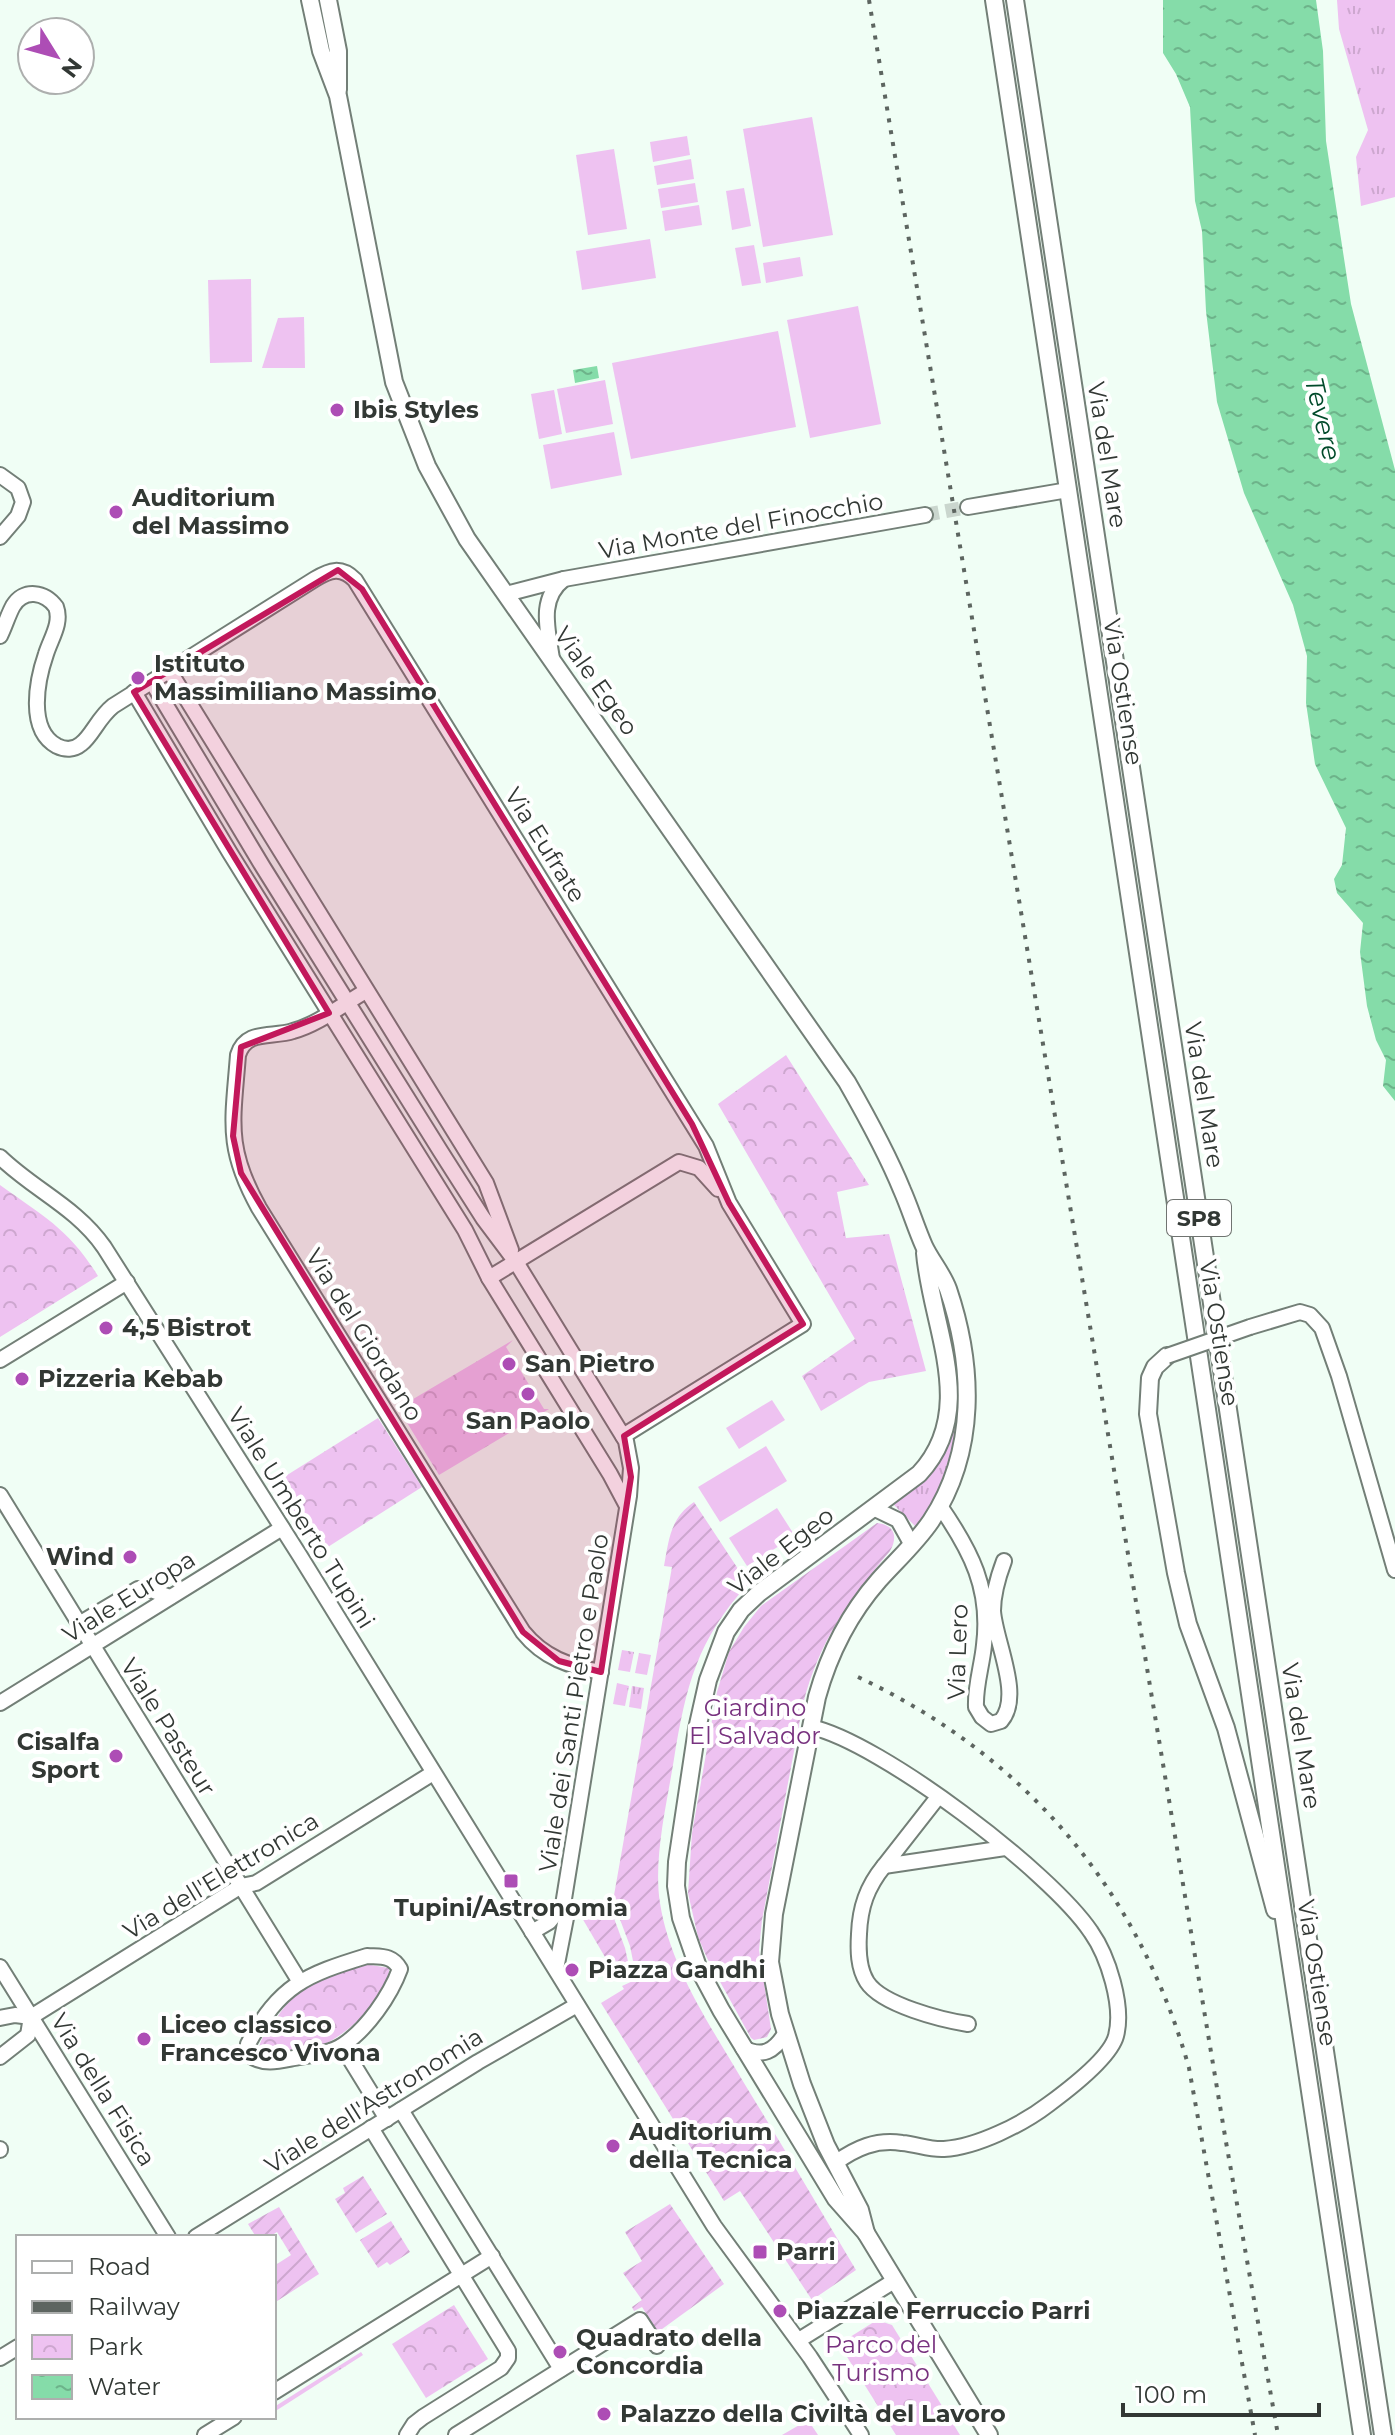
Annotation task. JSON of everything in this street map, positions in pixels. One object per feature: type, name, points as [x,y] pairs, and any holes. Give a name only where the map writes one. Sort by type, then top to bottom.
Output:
[{"type":"main road","name":"Viale Egeo","points":[[310,0],[321,51],[338,96],[386,344],[401,402],[443,499],[847,1082],[896,1175],[925,1248],[947,1288],[966,1372],[968,1405],[953,1480],[940,1506],[912,1545],[869,1592],[848,1622],[824,1673],[771,1941],[771,1969],[785,2034],[809,2104],[860,2210],[866,2233]]},
{"type":"main road","name":"Viale Egeo","points":[[328,0],[339,60],[338,96]]},
{"type":"main road","name":"Via Ostiense","points":[[994,0],[1362,2435]]},
{"type":"main road","name":"Via del Mare","points":[[1015,0],[1383,2435]]},
{"type":"main road","name":"Viale Egeo","points":[[925,1248],[931,1297],[948,1370],[950,1396],[941,1441],[928,1463],[908,1484],[772,1583],[746,1605],[722,1639],[708,1680],[682,1823],[677,1897],[698,1967],[743,2048],[836,2199],[866,2233],[989,2435]]},
{"type":"main road","points":[[1167,1356],[1155,1367],[1150,1378],[1148,1414],[1178,1582],[1188,1624],[1217,1697],[1272,1904],[1288,1943]]},
{"type":"street","points":[[0,475],[18,488],[23,502],[18,516],[0,537]]},
{"type":"street","points":[[968,507],[1068,490]]},
{"type":"street","name":"Via Monte del Finocchio","points":[[506,594],[564,579],[925,515]]},
{"type":"street","name":"Via Eufrate","points":[[170,672],[327,572],[343,571],[351,576],[362,589],[706,1146],[729,1203]]},
{"type":"street","points":[[552,659],[547,602],[554,587],[564,579]]},
{"type":"street","points":[[0,636],[14,605],[22,598],[33,594],[46,596],[56,607],[58,623],[42,667],[38,712],[43,733],[60,747],[72,748],[81,744],[101,716],[134,692],[170,672],[460,1140],[493,1197],[516,1262]]},
{"type":"street","points":[[134,692],[230,853],[465,1230],[489,1278],[516,1262],[679,1162],[699,1168],[729,1203],[803,1324],[623,1436],[516,1262],[483,1218],[441,1152],[152,682]]},
{"type":"street","points":[[178,765],[213,744]]},
{"type":"street","points":[[230,853],[267,830]]},
{"type":"street","points":[[284,939],[320,916]]},
{"type":"street","points":[[329,1013],[366,991]]},
{"type":"street","name":"Via del Giordano","points":[[329,1013],[295,1031],[252,1038],[241,1047],[233,1136],[241,1173],[259,1208],[523,1632],[538,1648],[559,1661],[601,1672]]},
{"type":"street","points":[[382,1097],[417,1075]]},
{"type":"street","points":[[423,1163],[460,1140]]},
{"type":"street","name":"Viale Umberto Tupini","points":[[0,1157],[80,1218],[98,1237],[532,1932]]},
{"type":"street","name":"Viale dei Santi Pietro e Paolo","points":[[489,1278],[627,1507]]},
{"type":"street","points":[[0,1360],[127,1282]]},
{"type":"street","points":[[1167,1356],[1300,1312],[1317,1321],[1327,1338],[1395,1570]]},
{"type":"street","name":"Viale dei Santi Pietro e Paolo","points":[[563,1905],[627,1507],[631,1468],[623,1436]]},
{"type":"street","name":"Viale Pasteur","points":[[0,1495],[300,1982]]},
{"type":"street","name":"Via Lero","points":[[940,1506],[971,1555],[979,1576],[985,1630],[976,1707],[991,1724],[1001,1721],[1010,1704],[993,1614],[995,1588],[1004,1561]]},
{"type":"street","points":[[875,1509],[898,1520],[912,1545]]},
{"type":"street","name":"Viale Europa","points":[[0,1703],[282,1528]]},
{"type":"street","points":[[79,1624],[138,1589],[146,1588],[170,1597]]},
{"type":"street","points":[[811,1727],[834,1733],[858,1745],[938,1797],[1032,1869],[1073,1909],[1101,1948],[1110,1972],[1118,2018],[1112,2045],[1051,2103],[1010,2127],[945,2149],[896,2142],[873,2144],[858,2148],[835,2163]]},
{"type":"street","name":"Via dell'Elettronica","points":[[31,2017],[241,1886],[256,1883],[433,1773]]},
{"type":"street","points":[[938,1797],[869,1888],[860,1914],[859,1950],[865,1978],[873,1990],[934,2016],[968,2024]]},
{"type":"street","points":[[884,1866],[1005,1848]]},
{"type":"street","points":[[556,1969],[567,1911],[563,1905],[549,1922],[532,1932],[724,2241],[799,2340],[861,2435]]},
{"type":"street","points":[[367,1956],[387,1957],[395,1961],[400,1969],[395,1983],[370,2018],[342,2046],[325,2052],[259,2062],[251,2056],[248,2044],[285,1991],[300,1982],[327,1968],[367,1956]]},
{"type":"street","name":"Via della Fisica","points":[[0,1967],[167,2235]]},
{"type":"street","name":"Viale dell'Astronomia","points":[[199,2235],[401,2110],[580,2010]]},
{"type":"street","points":[[0,2018],[15,2015],[31,2017],[28,2035],[0,2057]]},
{"type":"street","points":[[743,2048],[757,2053],[767,2052],[785,2034]]},
{"type":"street","points":[[342,2046],[387,2119]]},
{"type":"street","points":[[401,2110],[561,2369]]},
{"type":"street","points":[[371,2128],[507,2348],[508,2358],[501,2368],[423,2417],[407,2435]]},
{"type":"street","points":[[276,2391],[492,2256]]},
{"type":"street","points":[[799,2340],[894,2281]]},
{"type":"street","points":[[456,2435],[640,2320],[657,2346]]},
{"type":"street","points":[[205,2435],[231,2419]]},
{"type":"highlighted area","points":[[338,570],[362,589],[692,1124],[729,1203],[803,1324],[624,1436],[631,1477],[601,1672],[559,1661],[523,1632],[241,1173],[233,1136],[241,1047],[329,1013],[134,692]]},
{"type":"green space","points":[[1337,0],[1395,0],[1395,197],[1361,206],[1356,157],[1368,130],[1339,29]]},
{"type":"green space","points":[[812,117],[833,235],[763,247],[743,129]]},
{"type":"green space","points":[[687,136],[690,155],[653,162],[650,142]]},
{"type":"green space","points":[[614,149],[627,229],[588,235],[576,155]]},
{"type":"green space","points":[[691,159],[694,179],[657,185],[654,166]]},
{"type":"green space","points":[[695,183],[698,202],[661,208],[658,189]]},
{"type":"green space","points":[[744,188],[751,226],[732,230],[726,191]]},
{"type":"green space","points":[[699,205],[702,225],[665,231],[662,211]]},
{"type":"green space","points":[[650,239],[656,278],[582,290],[576,251]]},
{"type":"green space","points":[[754,245],[761,283],[742,286],[735,248]]},
{"type":"green space","points":[[800,257],[803,276],[766,283],[763,263]]},
{"type":"green space","points":[[251,279],[252,362],[210,363],[208,280]]},
{"type":"green space","points":[[858,306],[881,424],[810,438],[787,320]]},
{"type":"green space","points":[[304,317],[305,368],[262,368],[278,318]]},
{"type":"green space","points":[[778,331],[796,427],[631,459],[612,363]]},
{"type":"green space","points":[[605,380],[613,424],[566,433],[557,389]]},
{"type":"green space","points":[[554,390],[562,434],[539,439],[531,394]]},
{"type":"green space","points":[[614,432],[622,475],[551,489],[543,445]]},
{"type":"green space","points":[[786,1055],[869,1185],[837,1192],[846,1238],[889,1234],[926,1371],[869,1382],[821,1411],[802,1376],[855,1339],[718,1104]]},
{"type":"green space","points":[[0,1185],[66,1235],[98,1276],[0,1337]]},
{"type":"green space","points":[[513,1340],[506,1347],[544,1409],[549,1409],[439,1475],[398,1408]]},
{"type":"green space","points":[[772,1400],[785,1420],[739,1449],[726,1428]]},
{"type":"green space","points":[[956,1410],[960,1410],[958,1426],[946,1472],[916,1527],[894,1505],[935,1464],[947,1440]]},
{"type":"green space","points":[[378,1418],[422,1487],[320,1552],[276,1482]]},
{"type":"green space","points":[[766,1446],[787,1481],[720,1522],[698,1487]]},
{"type":"green space","points":[[694,1502],[748,1584],[705,1645],[689,1686],[662,1831],[658,1868],[660,1903],[673,1951],[694,1997],[856,2270],[812,2300],[740,2191],[724,2201],[601,2003],[624,1989],[622,1986],[635,1980],[636,1976],[630,1946],[613,1901],[672,1567],[664,1566],[667,1547],[675,1522]]},
{"type":"green space","points":[[777,1508],[795,1536],[747,1566],[729,1538]]},
{"type":"green space","name":"Giardino El Salvador","points":[[877,1523],[888,1526],[893,1532],[890,1551],[837,1622],[818,1660],[803,1704],[759,1950],[771,2029],[767,2037],[754,2040],[707,1958],[698,1937],[688,1893],[692,1833],[717,1692],[729,1652],[761,1606]]},
{"type":"green space","points":[[622,1650],[634,1652],[630,1672],[618,1670]]},
{"type":"green space","points":[[639,1653],[651,1655],[647,1675],[635,1673]]},
{"type":"green space","points":[[617,1683],[629,1686],[625,1706],[613,1704]]},
{"type":"green space","points":[[632,1686],[644,1688],[641,1709],[629,1707]]},
{"type":"green space","points":[[608,1902],[631,1975],[619,1981],[578,1911]]},
{"type":"green space","points":[[365,1964],[389,1968],[388,1979],[375,2003],[353,2025],[330,2041],[312,2048],[277,2055],[258,2052],[267,2030],[304,1988],[325,1977]]},
{"type":"green space","points":[[363,2176],[387,2214],[356,2233],[335,2199],[345,2193],[343,2188]]},
{"type":"green space","points":[[670,2204],[724,2284],[658,2332],[642,2307],[634,2311],[632,2307],[642,2300],[623,2273],[642,2261],[625,2232]]},
{"type":"green space","points":[[279,2207],[319,2274],[276,2302],[276,2265],[291,2255],[277,2232],[255,2235],[248,2224]]},
{"type":"green space","points":[[391,2221],[410,2252],[390,2265],[387,2262],[378,2268],[360,2240]]},
{"type":"green space","points":[[454,2305],[488,2359],[426,2398],[392,2344]]},
{"type":"green space","name":"Parco del Turismo","points":[[877,2320],[892,2325],[960,2435],[896,2435],[839,2344]]},
{"type":"green space","points":[[361,2352],[363,2355],[276,2411],[276,2406]]},
{"type":"green space","points":[[808,2420],[818,2435],[782,2435]]},
{"type":"water","name":"Tevere","points":[[1163,0],[1316,0],[1323,51],[1326,141],[1351,304],[1395,470],[1395,1101],[1383,1086],[1386,1060],[1376,1040],[1367,1006],[1360,952],[1363,923],[1337,893],[1334,879],[1342,865],[1346,828],[1315,764],[1306,703],[1307,656],[1293,605],[1244,493],[1217,402],[1206,311],[1202,231],[1195,201],[1190,107],[1163,53]]},
{"type":"water","points":[[597,366],[599,378],[575,383],[573,370]]},
{"type":"tunnel","points":[[925,515],[968,507]]},
{"type":"railway","points":[[869,0],[1226,2142],[1278,2435]]},
{"type":"railway","points":[[858,1677],[918,1709],[974,1746],[1023,1788],[1068,1835],[1107,1887],[1140,1943],[1167,2003],[1189,2068],[1255,2435]]},
{"type":"place","name":"Ibis Styles","points":[[337,410]]},
{"type":"place","name":"Auditorium del Massimo","points":[[116,512]]},
{"type":"place","name":"Istituto Massimiliano Massimo","points":[[138,678]]},
{"type":"place","name":"4,5 Bistrot","points":[[106,1328]]},
{"type":"place","name":"San Pietro","points":[[509,1364]]},
{"type":"place","name":"Pizzeria Kebab","points":[[22,1379]]},
{"type":"place","name":"San Paolo","points":[[528,1394]]},
{"type":"place","name":"Wind","points":[[130,1557]]},
{"type":"place","name":"Cisalfa Sport","points":[[116,1756]]},
{"type":"place","name":"Tupini/Astronomia","points":[[511,1881]]},
{"type":"place","name":"Piazza Gandhi","points":[[572,1970]]},
{"type":"place","name":"Liceo classico Francesco Vivona","points":[[144,2039]]},
{"type":"place","name":"Auditorium della Tecnica","points":[[613,2146]]},
{"type":"place","name":"Parri","points":[[760,2252]]},
{"type":"place","name":"Piazzale Ferruccio Parri","points":[[780,2311]]},
{"type":"place","name":"Quadrato della Concordia","points":[[560,2352]]},
{"type":"place","name":"Palazzo della Civiltà del Lavoro","points":[[604,2414]]}]
